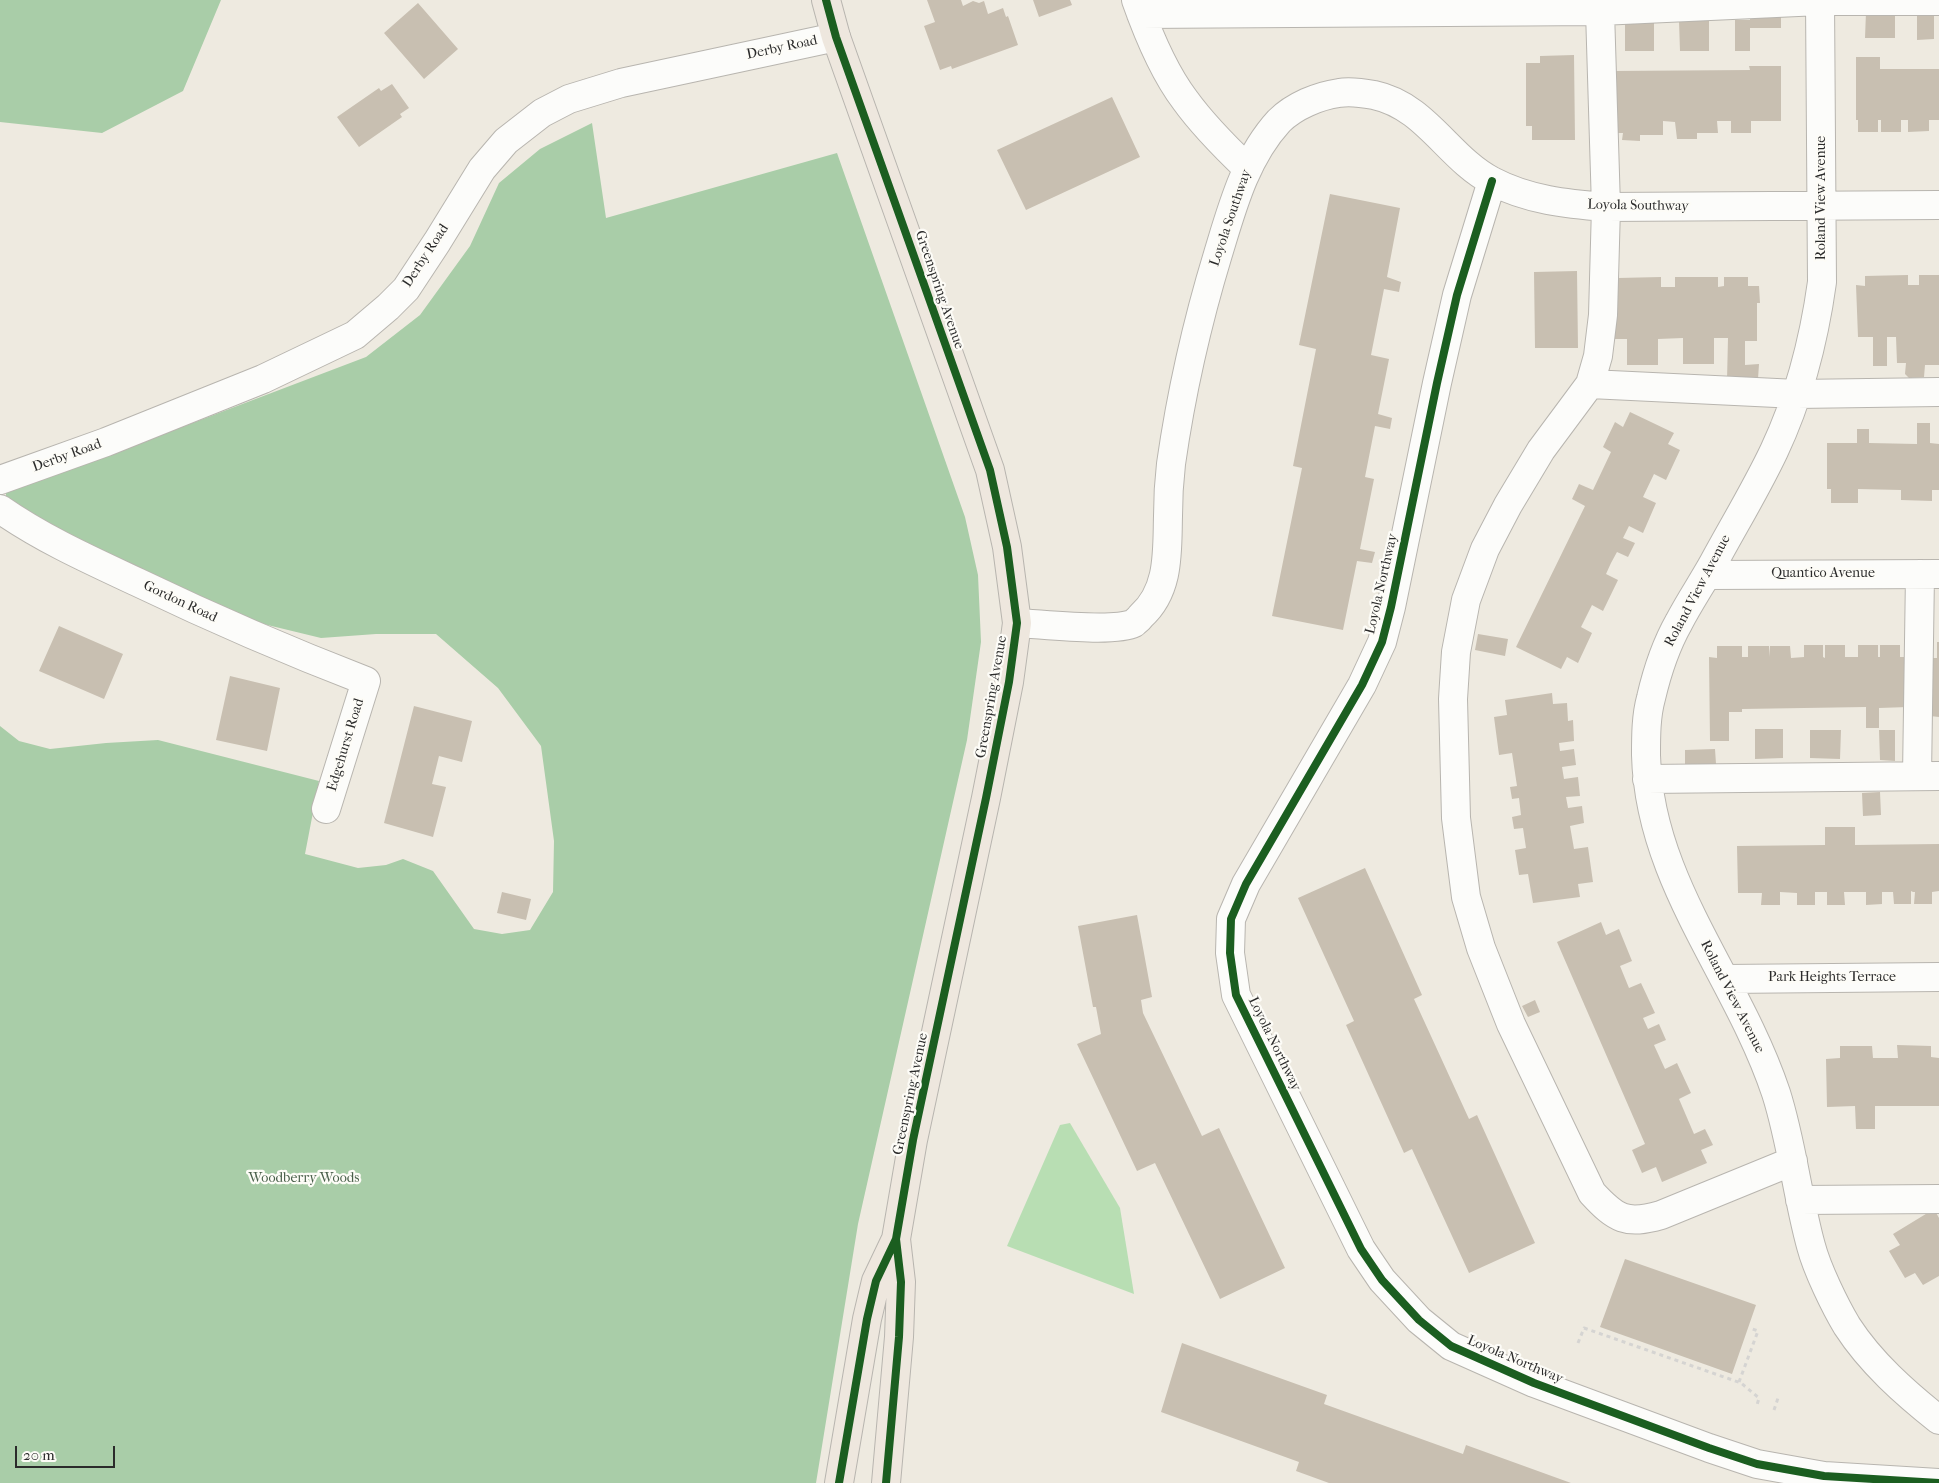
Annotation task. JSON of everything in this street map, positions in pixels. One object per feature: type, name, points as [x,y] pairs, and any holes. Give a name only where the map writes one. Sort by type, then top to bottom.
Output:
[{"type":"main road","name":"Greenspring Avenue","points":[[826,0],[836,37],[990,470],[1007,547],[1017,623],[1009,682],[913,1140],[896,1239],[876,1281],[839,1483]]},
{"type":"main road","name":"Greenspring Avenue","points":[[886,1483],[901,1282],[896,1239]]},
{"type":"street","points":[[1247,168],[1212,134],[1184,99],[1162,62],[1139,7],[1600,11],[1820,0],[1939,1]]},
{"type":"street","name":"Roland View Avenue","points":[[1820,0],[1822,282],[1816,320],[1797,394],[1774,450],[1707,575],[1677,624],[1661,663],[1650,702],[1646,737],[1647,779],[1656,827],[1671,874],[1691,917],[1757,1043],[1776,1092],[1789,1138],[1800,1200],[1812,1250],[1847,1325],[1876,1363],[1909,1396],[1939,1420]]},
{"type":"street","points":[[1600,11],[1606,207],[1603,315],[1598,356],[1590,384],[1541,450],[1508,505],[1485,549],[1466,600],[1456,652],[1453,699],[1456,818],[1466,897],[1481,948],[1511,1024],[1592,1193],[1609,1211],[1626,1219],[1641,1220],[1661,1215],[1793,1161]]},
{"type":"street","name":"Derby Road","points":[[0,480],[106,442],[263,379],[355,335],[406,289],[482,169],[506,141],[542,113],[569,100],[620,83],[836,37]]},
{"type":"street","name":"Loyola Southway","points":[[1017,623],[1113,628],[1134,623],[1152,606],[1162,584],[1168,553],[1171,466],[1185,387],[1206,293],[1231,209],[1247,168],[1280,120],[1317,98],[1333,94],[1361,92],[1386,98],[1411,111],[1437,133],[1462,162],[1492,181],[1527,195],[1564,204],[1606,207],[1939,205]]},
{"type":"street","name":"Loyola Northway","points":[[1492,181],[1457,295],[1437,383],[1392,607],[1382,642],[1362,685],[1246,884],[1231,919],[1230,954],[1236,995],[1361,1249],[1382,1280],[1419,1320],[1451,1346],[1534,1383],[1708,1448],[1757,1464],[1824,1476],[1939,1483]]},
{"type":"street","points":[[1590,384],[1797,394],[1939,392]]},
{"type":"street","name":"Gordon Road","points":[[0,509],[43,536],[153,590],[285,650],[366,681]]},
{"type":"street","points":[[1647,779],[1928,776],[1929,574]]},
{"type":"street","name":"Quantico Avenue","points":[[1707,575],[1929,574]]},
{"type":"street","name":"Edgehurst Road","points":[[326,809],[366,681]]},
{"type":"street","name":"Park Heights Terrace","points":[[1725,979],[1939,977]]},
{"type":"street","points":[[1800,1200],[1939,1199]]},
{"type":"path","points":[[1578,1343],[1584,1328],[1739,1382],[1760,1398],[1757,1404]]},
{"type":"path","points":[[1739,1382],[1758,1331],[1750,1328]]},
{"type":"path","points":[[1774,1410],[1778,1398]]},
{"type":"green space","points":[[0,0],[221,0],[183,91],[102,133],[0,122]]},
{"type":"green space","name":"Woodberry Woods","points":[[592,123],[606,218],[837,153],[965,517],[978,575],[981,642],[967,740],[858,1224],[816,1483],[0,1483],[0,726],[19,741],[50,749],[158,740],[319,781],[305,854],[358,868],[386,865],[403,859],[433,871],[474,929],[502,934],[530,930],[553,892],[554,841],[541,746],[498,688],[436,634],[376,634],[321,638],[251,621],[16,509],[6,498],[6,493],[12,488],[124,449],[366,357],[420,315],[470,246],[499,183],[540,149]]},
{"type":"green space","points":[[1070,1123],[1120,1208],[1134,1294],[1007,1246],[1060,1125]]},
{"type":"building","points":[[927,0],[961,0],[963,6],[973,1],[979,3],[984,1],[988,14],[1003,8],[1006,17],[1008,16],[1018,45],[952,69],[951,66],[940,70],[924,26],[935,22]]},
{"type":"building","points":[[1033,0],[1070,0],[1072,5],[1039,17]]},
{"type":"building","points":[[418,3],[458,49],[424,79],[384,33]]},
{"type":"building","points":[[1917,10],[1934,10],[1934,39],[1917,40]]},
{"type":"building","points":[[1866,12],[1895,12],[1895,38],[1865,38]]},
{"type":"building","points":[[1750,13],[1781,13],[1781,28],[1750,28],[1750,51],[1735,51],[1735,20],[1750,20]]},
{"type":"building","points":[[1709,20],[1709,51],[1680,51],[1679,21]]},
{"type":"building","points":[[1625,21],[1654,21],[1654,51],[1625,51]]},
{"type":"building","points":[[1574,55],[1575,140],[1532,140],[1532,126],[1526,126],[1526,63],[1540,63],[1540,56]]},
{"type":"building","points":[[1856,57],[1880,57],[1880,69],[1939,69],[1939,120],[1929,120],[1929,131],[1908,132],[1908,120],[1901,120],[1901,132],[1881,132],[1881,120],[1878,120],[1878,132],[1858,132],[1858,120],[1856,120]]},
{"type":"building","points":[[1749,66],[1781,66],[1781,121],[1751,121],[1751,133],[1731,133],[1731,121],[1717,121],[1718,133],[1697,133],[1697,139],[1677,139],[1675,122],[1663,121],[1663,135],[1640,135],[1640,141],[1622,140],[1623,133],[1618,133],[1618,122],[1613,122],[1612,71],[1750,70]]},
{"type":"building","points":[[392,84],[409,108],[400,114],[402,117],[359,147],[337,117],[379,88],[381,91]]},
{"type":"building","points":[[1112,97],[1140,157],[1026,210],[997,150]]},
{"type":"building","points":[[1330,194],[1400,208],[1387,277],[1401,282],[1399,292],[1384,289],[1371,355],[1389,359],[1378,414],[1392,418],[1390,429],[1375,426],[1365,477],[1374,479],[1360,549],[1375,552],[1372,563],[1357,561],[1343,630],[1272,616],[1302,468],[1293,466],[1316,349],[1299,345]]},
{"type":"building","points":[[1577,271],[1578,348],[1535,348],[1534,272]]},
{"type":"building","points":[[1908,275],[1908,285],[1919,285],[1919,275],[1939,275],[1939,365],[1925,365],[1924,377],[1909,378],[1905,374],[1906,363],[1897,363],[1896,337],[1887,337],[1887,366],[1873,366],[1873,337],[1858,337],[1856,285],[1865,286],[1865,276]]},
{"type":"building","points":[[1661,277],[1661,287],[1675,287],[1675,277],[1718,277],[1718,287],[1724,286],[1724,277],[1748,277],[1748,286],[1759,286],[1760,303],[1757,303],[1757,341],[1745,341],[1745,365],[1759,364],[1758,379],[1727,380],[1728,338],[1714,338],[1714,364],[1683,364],[1683,338],[1658,339],[1658,365],[1627,365],[1627,339],[1614,339],[1612,287],[1618,287],[1618,278]]},
{"type":"building","points":[[1630,412],[1674,433],[1668,444],[1680,450],[1666,480],[1654,474],[1643,497],[1656,503],[1643,533],[1629,526],[1623,538],[1635,543],[1628,557],[1617,552],[1611,563],[1606,574],[1618,580],[1603,611],[1592,605],[1581,627],[1592,633],[1578,663],[1567,657],[1561,669],[1516,647],[1585,506],[1572,499],[1579,484],[1593,490],[1611,452],[1603,447],[1615,422],[1623,427]]},
{"type":"building","points":[[1917,423],[1930,423],[1930,443],[1939,444],[1939,490],[1932,490],[1932,501],[1901,500],[1901,490],[1858,489],[1858,503],[1831,503],[1831,489],[1827,489],[1827,443],[1857,443],[1857,429],[1869,429],[1869,443],[1917,444]]},
{"type":"building","points":[[59,626],[123,654],[104,699],[39,671]]},
{"type":"building","points":[[1478,634],[1508,639],[1505,656],[1475,650]]},
{"type":"building","points":[[1937,642],[1939,642],[1939,717],[1930,716],[1931,658],[1937,658]]},
{"type":"building","points":[[1804,645],[1823,645],[1823,657],[1825,658],[1825,645],[1845,645],[1845,657],[1858,657],[1858,645],[1878,645],[1878,657],[1880,657],[1880,645],[1900,645],[1900,657],[1908,657],[1908,707],[1879,708],[1879,728],[1866,728],[1866,707],[1742,709],[1742,712],[1729,712],[1729,741],[1710,741],[1709,657],[1717,658],[1717,646],[1742,646],[1742,657],[1748,657],[1748,646],[1769,646],[1770,657],[1770,646],[1790,646],[1791,658],[1804,657]]},
{"type":"building","points":[[230,676],[280,688],[267,751],[216,740]]},
{"type":"building","points":[[1552,693],[1553,704],[1567,703],[1568,721],[1573,720],[1574,741],[1559,743],[1560,751],[1574,749],[1576,765],[1562,767],[1564,779],[1578,777],[1580,796],[1566,797],[1568,808],[1582,806],[1584,823],[1570,826],[1574,849],[1588,847],[1593,882],[1578,884],[1580,897],[1533,903],[1528,874],[1519,875],[1515,850],[1526,848],[1523,828],[1514,829],[1512,817],[1521,815],[1519,798],[1512,799],[1510,787],[1517,786],[1512,753],[1499,755],[1494,717],[1507,715],[1505,700]]},
{"type":"building","points":[[414,706],[472,721],[462,762],[439,756],[432,784],[446,787],[433,837],[384,823]]},
{"type":"building","points":[[1755,729],[1783,729],[1783,758],[1755,759]]},
{"type":"building","points":[[1810,730],[1841,730],[1840,759],[1810,758]]},
{"type":"building","points":[[1879,730],[1895,730],[1895,761],[1880,760]]},
{"type":"building","points":[[1715,749],[1716,764],[1685,765],[1685,750]]},
{"type":"building","points":[[1880,792],[1881,815],[1863,816],[1862,793]]},
{"type":"building","points":[[1825,827],[1855,827],[1855,845],[1939,844],[1939,891],[1932,892],[1932,904],[1914,904],[1915,892],[1911,891],[1911,904],[1894,904],[1893,892],[1882,892],[1882,904],[1866,905],[1866,892],[1844,892],[1845,905],[1827,905],[1827,892],[1815,892],[1815,905],[1797,905],[1797,893],[1780,892],[1780,905],[1761,905],[1762,893],[1738,893],[1737,846],[1825,845]]},
{"type":"building","points":[[1365,868],[1422,995],[1414,999],[1469,1119],[1477,1115],[1535,1243],[1469,1273],[1412,1149],[1404,1153],[1346,1025],[1354,1021],[1298,898]]},
{"type":"building","points":[[502,892],[531,899],[526,920],[497,913]]},
{"type":"building","points":[[1137,915],[1152,997],[1141,1000],[1143,1013],[1202,1136],[1219,1128],[1285,1268],[1220,1299],[1155,1163],[1137,1171],[1077,1044],[1101,1034],[1096,1007],[1093,1007],[1078,926]]},
{"type":"building","points":[[1601,922],[1606,935],[1619,929],[1632,961],[1620,966],[1629,988],[1641,983],[1655,1013],[1643,1018],[1648,1029],[1659,1024],[1666,1040],[1654,1045],[1665,1069],[1677,1063],[1691,1093],[1679,1099],[1694,1134],[1705,1129],[1713,1145],[1701,1150],[1707,1163],[1662,1182],[1656,1167],[1642,1173],[1632,1150],[1645,1144],[1557,942]]},
{"type":"building","points":[[1535,1000],[1540,1012],[1528,1017],[1522,1006]]},
{"type":"building","points":[[1897,1045],[1931,1046],[1931,1057],[1939,1058],[1939,1106],[1875,1106],[1875,1129],[1856,1129],[1855,1106],[1827,1107],[1826,1059],[1840,1058],[1840,1046],[1872,1046],[1873,1058],[1898,1058]]},
{"type":"building","points":[[1934,1209],[1939,1218],[1939,1276],[1923,1285],[1915,1273],[1905,1278],[1889,1251],[1900,1245],[1893,1234]]},
{"type":"building","points":[[1625,1259],[1756,1305],[1732,1374],[1600,1327]]},
{"type":"building","points":[[1182,1343],[1327,1395],[1324,1404],[1463,1454],[1466,1445],[1571,1483],[1329,1483],[1296,1471],[1299,1462],[1161,1412]]},
{"type":"cycle path","points":[[826,0],[836,37],[990,470],[1007,547],[1017,623],[1009,682],[913,1140],[896,1239],[876,1281],[867,1319],[839,1483]]},
{"type":"cycle path","points":[[1492,181],[1457,295],[1382,642],[1362,685],[1246,884],[1231,919],[1230,953],[1236,995],[1361,1249],[1382,1280],[1419,1320],[1451,1346],[1534,1383],[1757,1464],[1824,1476],[1939,1483]]},
{"type":"cycle path","points":[[886,1483],[899,1337],[901,1282],[896,1239]]}]
